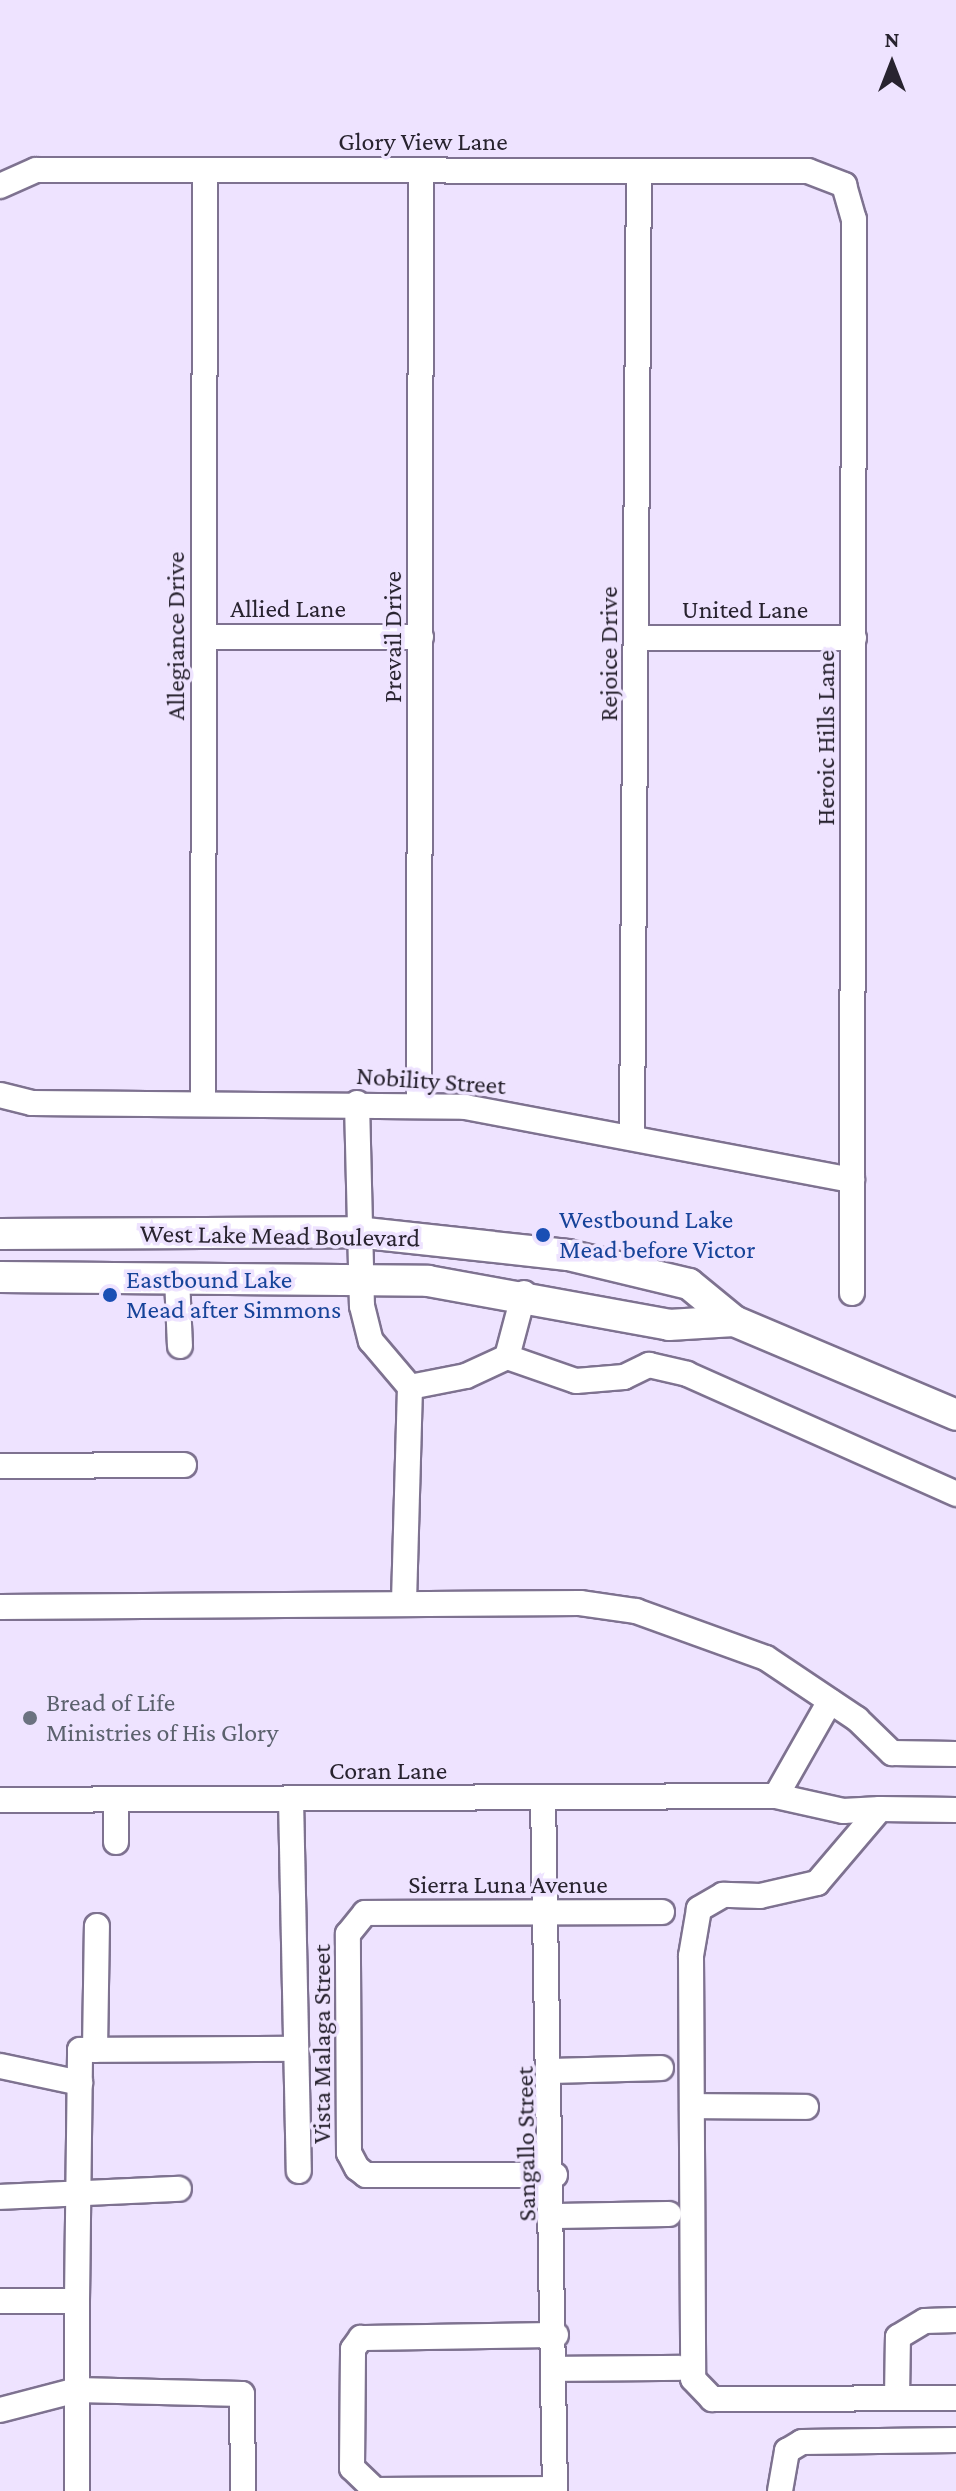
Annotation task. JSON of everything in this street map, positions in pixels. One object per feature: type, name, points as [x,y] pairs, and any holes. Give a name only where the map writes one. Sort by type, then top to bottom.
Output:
[{"type":"main road","name":"West Lake Mead Boulevard","points":[[0,1234],[356,1232],[568,1255],[689,1284],[734,1321],[956,1415]]},
{"type":"main road","points":[[176,1233],[177,1278]]},
{"type":"main road","name":"West Lake Mead Boulevard","points":[[0,1277],[361,1278],[524,1293],[669,1325],[734,1321]]},
{"type":"street","name":"Glory View Lane","points":[[0,186],[36,170],[808,171],[844,185]]},
{"type":"street","name":"Allegiance Drive","points":[[203,1103],[205,170]]},
{"type":"street","name":"Prevail Drive","points":[[419,1104],[421,170]]},
{"type":"street","name":"Rejoice Drive","points":[[632,1138],[639,171]]},
{"type":"street","name":"Heroic Hills Lane","points":[[844,185],[854,219],[852,1293]]},
{"type":"street","name":"Allied Lane","points":[[204,637],[421,637]]},
{"type":"street","name":"United Lane","points":[[637,638],[854,638]]},
{"type":"street","name":"Nobility Street","points":[[0,1095],[32,1103],[419,1104],[632,1138],[852,1180]]},
{"type":"street","points":[[357,1103],[356,1232],[371,1341],[410,1387],[404,1604]]},
{"type":"street","points":[[177,1278],[180,1346]]},
{"type":"street","points":[[507,1357],[524,1293]]},
{"type":"street","points":[[410,1387],[466,1376],[507,1357],[576,1381],[624,1377],[649,1365],[687,1374],[956,1494]]},
{"type":"street","points":[[0,1466],[184,1465]]},
{"type":"street","points":[[0,1607],[580,1603],[636,1611],[766,1658],[830,1701],[892,1753],[956,1754]]},
{"type":"street","points":[[776,1796],[830,1701]]},
{"type":"street","name":"Coran Lane","points":[[0,1800],[776,1796],[843,1811],[956,1810]]},
{"type":"street","name":"Sangallo Street","points":[[543,1797],[551,1915],[555,2490]]},
{"type":"street","points":[[291,1799],[291,2049],[299,2062],[299,2171]]},
{"type":"street","points":[[116,1800],[116,1842]]},
{"type":"street","points":[[880,1809],[817,1883],[760,1896],[723,1895],[699,1909],[691,1956],[693,2379],[712,2399],[956,2398]]},
{"type":"street","name":"Sierra Luna Avenue","points":[[356,1919],[365,1913],[551,1915],[662,1912]]},
{"type":"street","name":"Vista Malaga Street","points":[[356,1919],[348,1934],[348,2090],[349,2153],[357,2168],[366,2175],[555,2175]]},
{"type":"street","points":[[95,2050],[97,1926]]},
{"type":"street","points":[[77,2491],[80,2050],[291,2049]]},
{"type":"street","points":[[0,2066],[80,2083]]},
{"type":"street","points":[[553,2071],[661,2068]]},
{"type":"street","points":[[692,2106],[806,2107]]},
{"type":"street","points":[[0,2197],[179,2189]]},
{"type":"street","points":[[555,2216],[669,2214]]},
{"type":"street","points":[[0,2301],[77,2301]]},
{"type":"street","points":[[897,2398],[898,2337],[925,2321],[956,2320]]},
{"type":"street","points":[[555,2490],[375,2490],[357,2476],[353,2349],[361,2338],[556,2335]]},
{"type":"street","points":[[555,2369],[679,2368]]},
{"type":"street","points":[[0,2410],[77,2390],[242,2394],[243,2491]]},
{"type":"street","points":[[780,2491],[787,2451],[802,2442],[956,2440]]},
{"type":"place","name":"Westbound Lake Mead before Victor","points":[[543,1235]]},
{"type":"place","name":"Eastbound Lake Mead after Simmons","points":[[110,1295]]},
{"type":"place","name":"Bread of Life Ministries of His Glory","points":[[30,1718]]}]
